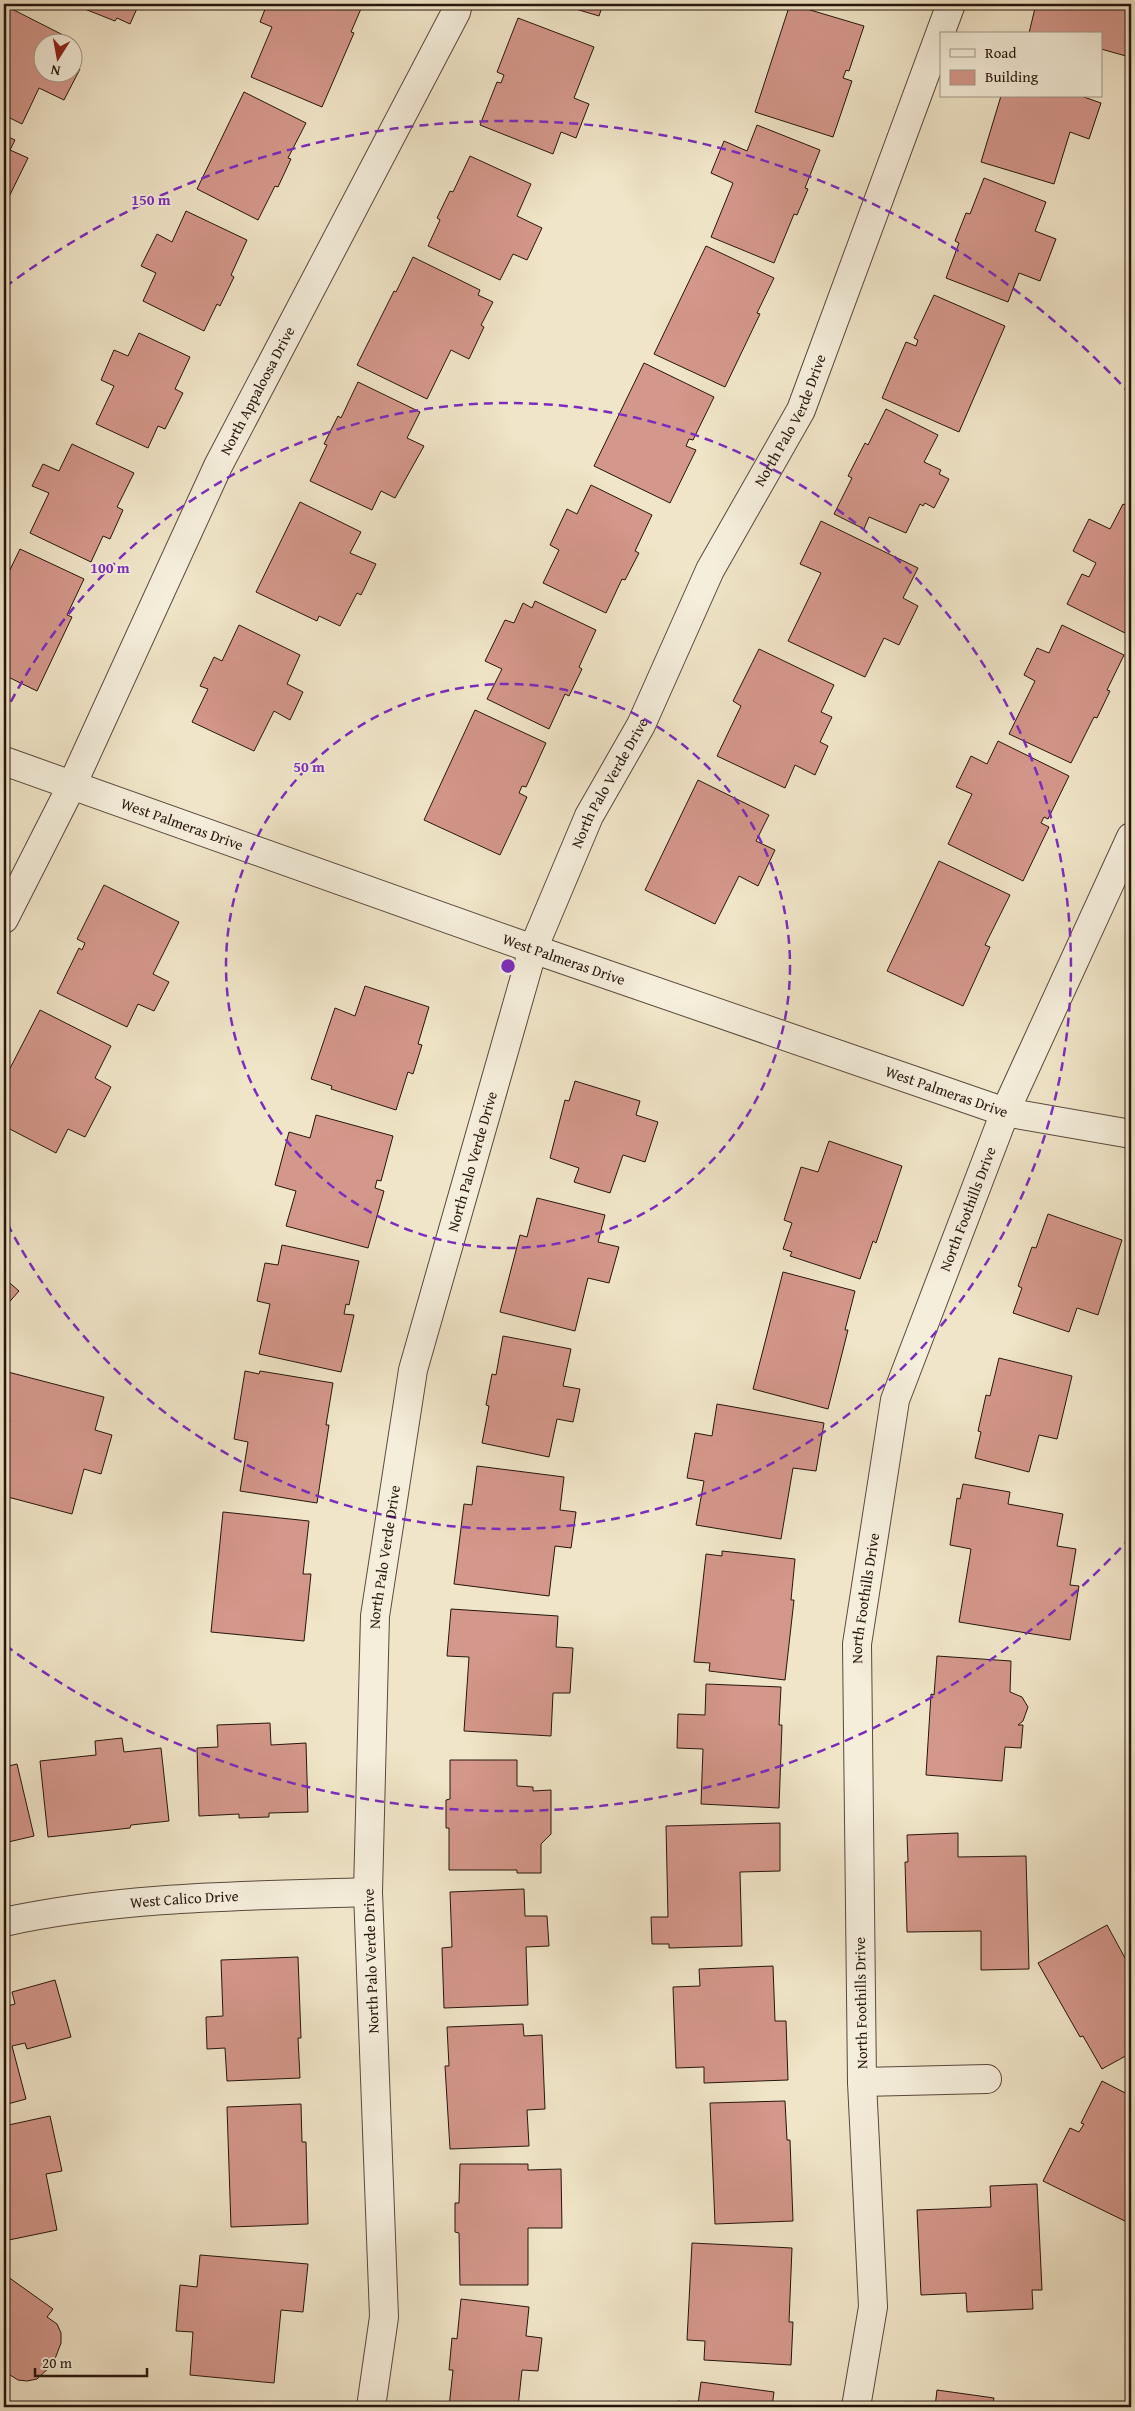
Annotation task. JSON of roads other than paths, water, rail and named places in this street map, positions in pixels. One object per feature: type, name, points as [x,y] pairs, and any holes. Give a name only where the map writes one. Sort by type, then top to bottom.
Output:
[{"type":"street","name":"North Appaloosa Drive","points":[[4,919],[72,785],[218,466],[456,12],[458,4]]},
{"type":"street","name":"North Palo Verde Drive","points":[[941,32],[951,4]]},
{"type":"street","name":"North Palo Verde Drive","points":[[371,2407],[384,2317],[368,1892],[376,1616],[413,1370],[533,949],[589,816],[641,725],[710,570],[800,410],[940,34]]},
{"type":"street","name":"West Palmeras Drive","points":[[4,761],[533,949],[1005,1112],[1131,1134]]},
{"type":"street","name":"North Foothills Drive","points":[[856,2407],[873,2307],[862,2082],[857,1644],[895,1400],[1005,1112],[1131,837]]},
{"type":"street","name":"West Calico Drive","points":[[4,1922],[97,1906],[145,1902],[368,1892]]},
{"type":"street","points":[[862,2082],[987,2079]]}]
